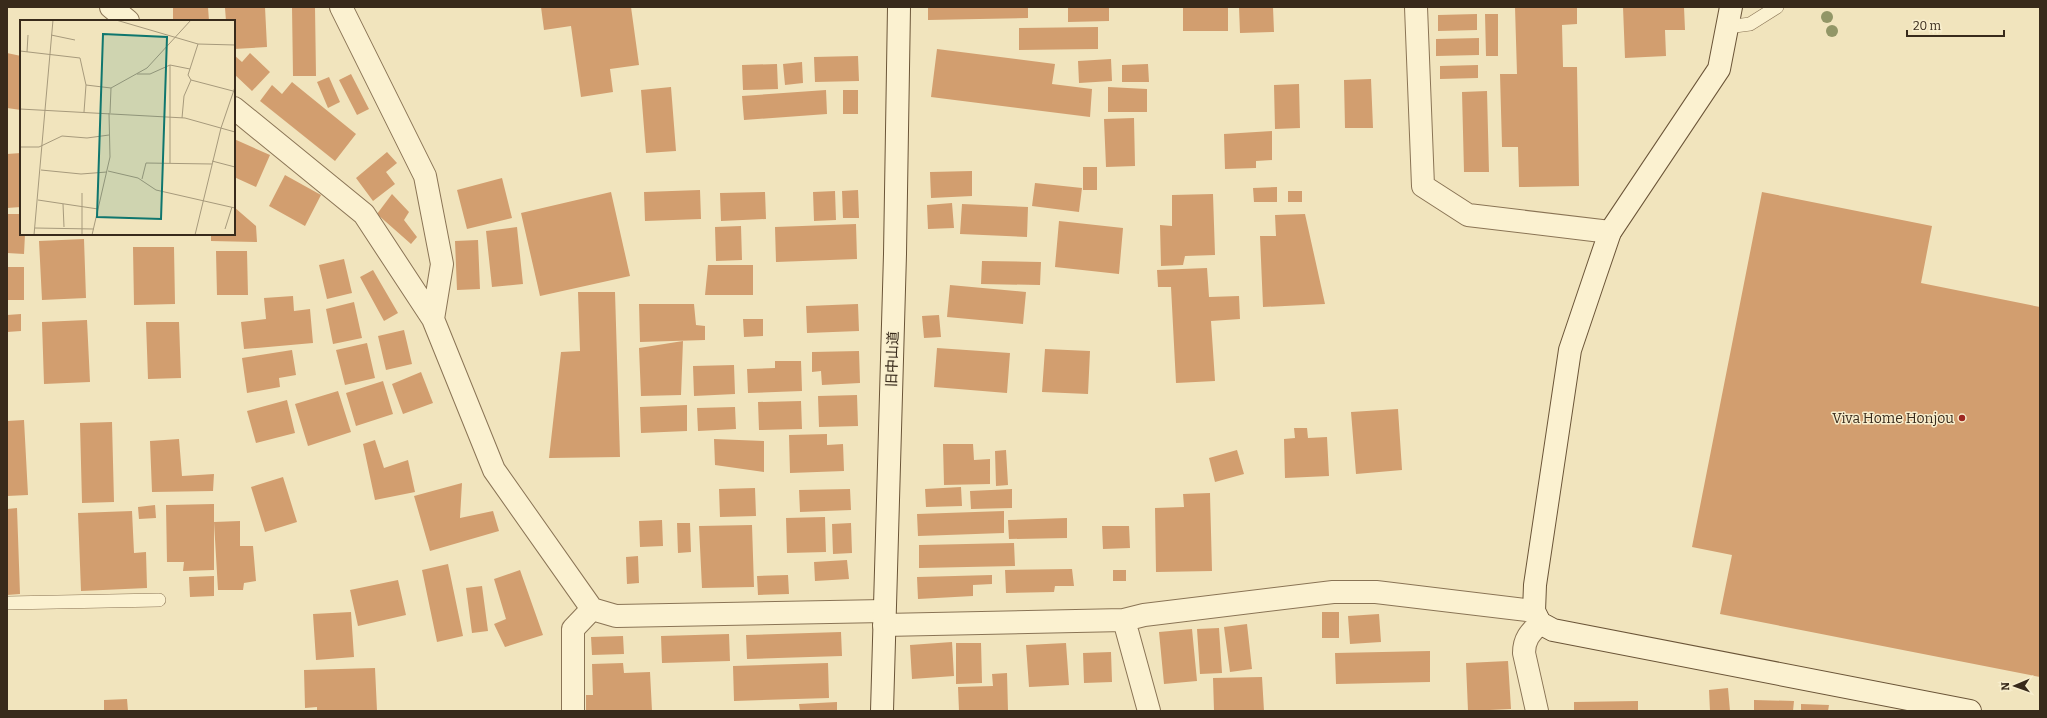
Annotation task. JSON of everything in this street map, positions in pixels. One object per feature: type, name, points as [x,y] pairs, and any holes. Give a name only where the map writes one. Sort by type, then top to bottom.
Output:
[{"type":"street","points":[[111,7],[127,20]]},
{"type":"street","points":[[340,7],[425,176],[442,264],[433,319]]},
{"type":"street","name":"旧中山道","points":[[882,711],[895,254],[899,7]]},
{"type":"street","points":[[1416,7],[1423,186],[1468,215],[1610,232]]},
{"type":"street","points":[[1537,711],[1524,653],[1524,644],[1537,617],[1535,585],[1570,350],[1610,232],[1719,68],[1729,17]]},
{"type":"street","points":[[235,109],[364,214],[433,319],[494,470],[592,609],[616,616],[1124,620],[1144,615],[1333,592],[1376,592],[1537,617],[1553,630],[1961,710]]},
{"type":"street","points":[[573,711],[573,629],[592,609]]},
{"type":"street","points":[[1124,620],[1149,711]]},
{"type":"lane","points":[[1729,17],[1750,24],[1777,7]]},
{"type":"lane","points":[[7,603],[159,600]]},
{"type":"building","points":[[173,7],[208,7],[209,20],[173,20]]},
{"type":"building","points":[[265,7],[267,47],[235,49],[235,20],[226,20],[225,8]]},
{"type":"building","points":[[292,7],[315,7],[316,76],[293,76]]},
{"type":"building","points":[[541,7],[631,7],[639,65],[610,69],[613,92],[581,97],[571,26],[544,30]]},
{"type":"building","points":[[928,7],[1028,7],[1028,18],[928,20]]},
{"type":"building","points":[[1068,7],[1109,7],[1109,21],[1068,22]]},
{"type":"building","points":[[1183,7],[1228,7],[1228,31],[1183,31]]},
{"type":"building","points":[[1239,7],[1273,7],[1274,32],[1240,33]]},
{"type":"building","points":[[1515,7],[1577,7],[1577,24],[1562,25],[1563,67],[1577,67],[1579,186],[1519,187],[1518,147],[1502,147],[1500,74],[1517,74]]},
{"type":"building","points":[[1623,7],[1684,7],[1685,30],[1665,30],[1666,56],[1625,58]]},
{"type":"building","points":[[1477,14],[1477,30],[1438,31],[1438,15]]},
{"type":"building","points":[[1485,14],[1498,14],[1498,56],[1486,56]]},
{"type":"building","points":[[1098,27],[1098,49],[1019,50],[1019,28]]},
{"type":"building","points":[[1479,38],[1479,55],[1436,56],[1436,39]]},
{"type":"building","points":[[937,49],[1055,64],[1052,84],[1092,89],[1090,117],[931,97]]},
{"type":"building","points":[[7,53],[20,56],[20,110],[7,108]]},
{"type":"building","points":[[250,53],[270,72],[252,91],[235,75],[235,56],[242,62]]},
{"type":"building","points":[[858,56],[859,81],[815,82],[814,57]]},
{"type":"building","points":[[1111,59],[1112,81],[1079,83],[1078,61]]},
{"type":"building","points":[[802,62],[803,83],[785,85],[783,64]]},
{"type":"building","points":[[777,64],[778,89],[743,90],[742,65]]},
{"type":"building","points":[[1148,64],[1149,82],[1122,82],[1122,65]]},
{"type":"building","points":[[1478,65],[1478,78],[1440,79],[1440,66]]},
{"type":"building","points":[[351,74],[369,109],[357,115],[339,80]]},
{"type":"building","points":[[329,77],[340,102],[328,108],[317,82]]},
{"type":"building","points":[[1371,79],[1373,128],[1345,128],[1344,80]]},
{"type":"building","points":[[292,82],[356,134],[335,161],[260,101],[272,85],[282,94]]},
{"type":"building","points":[[1299,84],[1300,128],[1275,129],[1274,85]]},
{"type":"building","points":[[671,87],[676,151],[646,153],[641,90]]},
{"type":"building","points":[[1108,87],[1147,89],[1147,112],[1108,112]]},
{"type":"building","points":[[826,90],[827,114],[744,120],[742,96]]},
{"type":"building","points":[[843,90],[858,90],[858,114],[843,114]]},
{"type":"building","points":[[1487,91],[1489,172],[1464,172],[1462,92]]},
{"type":"building","points":[[1134,118],[1135,166],[1106,167],[1104,119]]},
{"type":"building","points":[[1272,131],[1272,160],[1256,161],[1256,168],[1225,169],[1224,134]]},
{"type":"building","points":[[235,139],[270,155],[256,187],[235,177]]},
{"type":"building","points":[[387,152],[397,163],[386,172],[395,184],[373,201],[356,178]]},
{"type":"building","points":[[20,153],[20,207],[7,208],[7,154]]},
{"type":"building","points":[[1083,167],[1097,167],[1097,190],[1083,190]]},
{"type":"building","points":[[972,171],[972,196],[931,198],[930,172]]},
{"type":"building","points":[[285,175],[321,195],[305,226],[269,206]]},
{"type":"building","points":[[502,178],[512,218],[467,229],[457,190]]},
{"type":"building","points":[[1035,183],[1082,188],[1079,212],[1032,206]]},
{"type":"building","points":[[1277,187],[1277,202],[1254,202],[1253,188]]},
{"type":"building","points":[[700,190],[701,219],[645,221],[644,192]]},
{"type":"building","points":[[858,190],[859,218],[843,218],[842,191]]},
{"type":"building","points":[[835,191],[836,220],[814,221],[813,192]]},
{"type":"building","points":[[1288,191],[1302,191],[1302,202],[1288,202]]},
{"type":"building","points":[[611,192],[630,276],[540,296],[521,213]]},
{"type":"building","points":[[765,192],[766,219],[721,221],[720,193]]},
{"type":"building","points":[[1762,192],[1932,226],[1921,283],[2040,307],[2040,677],[1720,614],[1732,555],[1692,547]]},
{"type":"building","points":[[392,194],[409,212],[404,220],[417,237],[411,244],[377,214]]},
{"type":"building","points":[[1213,194],[1215,255],[1185,256],[1183,265],[1161,266],[1160,225],[1172,226],[1172,195]]},
{"type":"building","points":[[952,203],[954,228],[928,229],[927,205]]},
{"type":"building","points":[[962,204],[1028,207],[1027,237],[960,234]]},
{"type":"building","points":[[235,208],[256,226],[257,242],[211,241],[211,235],[235,235]]},
{"type":"building","points":[[7,214],[20,214],[20,235],[25,235],[24,254],[7,253]]},
{"type":"building","points":[[1305,214],[1325,304],[1263,307],[1260,236],[1276,236],[1275,215]]},
{"type":"building","points":[[1059,221],[1123,228],[1119,274],[1055,267]]},
{"type":"building","points":[[856,224],[857,259],[776,262],[775,227]]},
{"type":"building","points":[[741,226],[742,260],[716,261],[715,227]]},
{"type":"building","points":[[517,227],[523,284],[492,287],[486,231]]},
{"type":"building","points":[[84,239],[86,298],[42,300],[39,241]]},
{"type":"building","points":[[478,240],[480,289],[457,290],[455,241]]},
{"type":"building","points":[[133,247],[174,247],[175,304],[134,305]]},
{"type":"building","points":[[216,251],[247,251],[248,295],[217,295]]},
{"type":"building","points":[[344,259],[352,293],[327,299],[319,265]]},
{"type":"building","points":[[982,261],[1041,262],[1040,285],[981,284]]},
{"type":"building","points":[[708,265],[753,265],[753,295],[705,295]]},
{"type":"building","points":[[7,267],[24,267],[24,300],[7,300]]},
{"type":"building","points":[[1207,268],[1209,297],[1239,296],[1240,319],[1211,321],[1215,381],[1176,383],[1171,287],[1158,287],[1157,270]]},
{"type":"building","points":[[373,270],[398,313],[384,321],[360,277]]},
{"type":"building","points":[[950,285],[1026,292],[1023,324],[947,317]]},
{"type":"building","points":[[578,292],[615,292],[620,457],[549,458],[561,352],[580,351]]},
{"type":"building","points":[[293,296],[294,311],[310,309],[313,343],[244,349],[241,322],[266,319],[264,298]]},
{"type":"building","points":[[354,302],[362,338],[333,344],[326,309]]},
{"type":"building","points":[[639,304],[694,304],[696,325],[705,326],[705,340],[640,342]]},
{"type":"building","points":[[858,304],[859,331],[807,333],[806,306]]},
{"type":"building","points":[[21,314],[21,331],[7,332],[7,315]]},
{"type":"building","points":[[939,315],[941,337],[924,338],[922,316]]},
{"type":"building","points":[[743,319],[763,319],[763,336],[744,337]]},
{"type":"building","points":[[87,320],[90,382],[44,384],[42,322]]},
{"type":"building","points":[[146,322],[179,322],[181,378],[148,379]]},
{"type":"building","points":[[404,330],[412,364],[386,370],[378,336]]},
{"type":"building","points":[[683,341],[681,395],[641,396],[639,348]]},
{"type":"building","points":[[367,343],[375,378],[345,385],[336,350]]},
{"type":"building","points":[[937,348],[1010,353],[1007,393],[934,387]]},
{"type":"building","points":[[1045,349],[1090,351],[1088,394],[1042,392]]},
{"type":"building","points":[[292,350],[296,375],[279,378],[280,387],[247,393],[242,358]]},
{"type":"building","points":[[859,351],[860,383],[822,385],[821,371],[812,372],[812,352]]},
{"type":"building","points":[[775,361],[801,361],[802,391],[748,393],[747,369],[775,368]]},
{"type":"building","points":[[734,365],[735,394],[694,396],[693,366]]},
{"type":"building","points":[[421,372],[433,403],[403,414],[392,384]]},
{"type":"building","points":[[383,381],[393,414],[356,426],[346,393]]},
{"type":"building","points":[[338,391],[351,432],[308,446],[295,404]]},
{"type":"building","points":[[857,395],[858,426],[819,427],[818,396]]},
{"type":"building","points":[[287,400],[295,433],[256,443],[247,411]]},
{"type":"building","points":[[801,401],[802,429],[759,430],[758,402]]},
{"type":"building","points":[[687,405],[687,431],[641,433],[640,407]]},
{"type":"building","points":[[735,407],[736,429],[698,431],[697,408]]},
{"type":"building","points":[[1398,409],[1402,470],[1356,474],[1351,412]]},
{"type":"building","points":[[24,420],[28,495],[7,496],[7,421]]},
{"type":"building","points":[[112,422],[114,502],[82,503],[80,423]]},
{"type":"building","points":[[1294,428],[1307,428],[1308,438],[1327,437],[1329,476],[1285,478],[1284,439],[1295,438]]},
{"type":"building","points":[[827,434],[827,445],[843,444],[844,471],[790,473],[789,435]]},
{"type":"building","points":[[179,439],[182,476],[214,474],[213,491],[152,492],[150,441]]},
{"type":"building","points":[[714,439],[764,441],[764,472],[715,465]]},
{"type":"building","points":[[375,440],[384,468],[408,460],[415,492],[375,500],[363,444]]},
{"type":"building","points":[[943,444],[973,444],[974,460],[990,459],[990,484],[944,485]]},
{"type":"building","points":[[1006,450],[1008,485],[996,486],[995,451]]},
{"type":"building","points":[[1237,450],[1244,474],[1215,482],[1209,458]]},
{"type":"building","points":[[283,477],[297,522],[265,532],[251,487]]},
{"type":"building","points":[[462,483],[460,518],[493,511],[499,531],[430,551],[414,496]]},
{"type":"building","points":[[961,487],[962,506],[926,507],[925,489]]},
{"type":"building","points":[[755,488],[756,516],[720,517],[719,489]]},
{"type":"building","points":[[850,489],[851,510],[800,512],[799,490]]},
{"type":"building","points":[[1012,489],[1012,508],[971,509],[970,491]]},
{"type":"building","points":[[1210,493],[1212,571],[1156,572],[1155,508],[1184,507],[1183,494]]},
{"type":"building","points":[[214,504],[214,570],[183,571],[184,562],[167,562],[166,505]]},
{"type":"building","points":[[155,505],[156,518],[139,519],[138,507]]},
{"type":"building","points":[[17,508],[20,594],[7,595],[7,509]]},
{"type":"building","points":[[132,511],[134,553],[146,552],[147,588],[81,591],[78,513]]},
{"type":"building","points":[[1004,511],[1004,533],[918,536],[917,514]]},
{"type":"building","points":[[825,517],[826,552],[787,553],[786,518]]},
{"type":"building","points":[[1067,518],[1067,538],[1009,539],[1008,520]]},
{"type":"building","points":[[662,520],[663,546],[640,547],[639,521]]},
{"type":"building","points":[[240,521],[240,546],[253,546],[256,581],[244,583],[243,590],[218,590],[214,522]]},
{"type":"building","points":[[677,523],[690,523],[691,552],[678,553]]},
{"type":"building","points":[[851,523],[852,553],[833,554],[832,524]]},
{"type":"building","points":[[752,525],[754,587],[702,588],[699,526]]},
{"type":"building","points":[[1102,526],[1129,526],[1130,548],[1103,549]]},
{"type":"building","points":[[1014,543],[1015,566],[919,568],[919,545]]},
{"type":"building","points":[[638,556],[639,583],[627,584],[626,557]]},
{"type":"building","points":[[847,560],[849,579],[815,581],[814,562]]},
{"type":"building","points":[[448,564],[463,636],[437,642],[422,570]]},
{"type":"building","points":[[1072,569],[1074,586],[1055,586],[1054,592],[1006,593],[1005,570]]},
{"type":"building","points":[[520,570],[543,635],[505,647],[494,624],[506,619],[494,579]]},
{"type":"building","points":[[1113,570],[1126,570],[1126,581],[1113,581]]},
{"type":"building","points":[[788,575],[789,594],[758,595],[757,576]]},
{"type":"building","points":[[992,575],[992,584],[973,585],[973,596],[918,599],[917,577]]},
{"type":"building","points":[[214,576],[214,596],[190,597],[189,577]]},
{"type":"building","points":[[398,580],[406,615],[358,626],[350,590]]},
{"type":"building","points":[[482,586],[488,631],[472,633],[466,588]]},
{"type":"building","points":[[351,612],[354,657],[316,660],[313,614]]},
{"type":"building","points":[[1322,612],[1339,612],[1339,638],[1322,638]]},
{"type":"building","points":[[1379,614],[1381,642],[1350,644],[1348,616]]},
{"type":"building","points":[[1247,624],[1252,669],[1230,672],[1224,627]]},
{"type":"building","points":[[1219,628],[1222,673],[1200,674],[1197,629]]},
{"type":"building","points":[[1192,629],[1197,681],[1164,684],[1159,632]]},
{"type":"building","points":[[841,632],[842,656],[747,659],[746,635]]},
{"type":"building","points":[[729,634],[730,661],[662,663],[661,636]]},
{"type":"building","points":[[623,636],[624,654],[592,655],[591,637]]},
{"type":"building","points":[[952,642],[954,676],[912,679],[910,645]]},
{"type":"building","points":[[956,643],[981,643],[982,683],[956,684]]},
{"type":"building","points":[[1066,643],[1069,685],[1029,687],[1026,645]]},
{"type":"building","points":[[1430,651],[1430,682],[1336,684],[1335,653]]},
{"type":"building","points":[[1111,652],[1112,682],[1084,683],[1083,653]]},
{"type":"building","points":[[1508,661],[1511,709],[1468,711],[1466,663]]},
{"type":"building","points":[[623,663],[624,673],[650,672],[652,711],[586,711],[586,695],[593,695],[592,664]]},
{"type":"building","points":[[828,663],[829,698],[734,701],[733,666]]},
{"type":"building","points":[[375,668],[377,711],[317,711],[317,707],[305,708],[304,670]]},
{"type":"building","points":[[1007,673],[1008,711],[959,711],[958,687],[993,686],[992,674]]},
{"type":"building","points":[[1262,677],[1264,711],[1214,711],[1213,678]]},
{"type":"building","points":[[1728,688],[1730,711],[1710,711],[1709,690]]},
{"type":"building","points":[[127,699],[128,711],[104,711],[104,700]]},
{"type":"building","points":[[1754,700],[1794,701],[1793,711],[1754,711]]},
{"type":"building","points":[[1638,701],[1638,711],[1574,711],[1574,702]]},
{"type":"building","points":[[837,702],[837,711],[800,711],[799,704]]},
{"type":"building","points":[[1801,704],[1829,705],[1828,711],[1801,711]]},
{"type":"place","name":"Viva Home Honjou","points":[[1962,418]]}]
